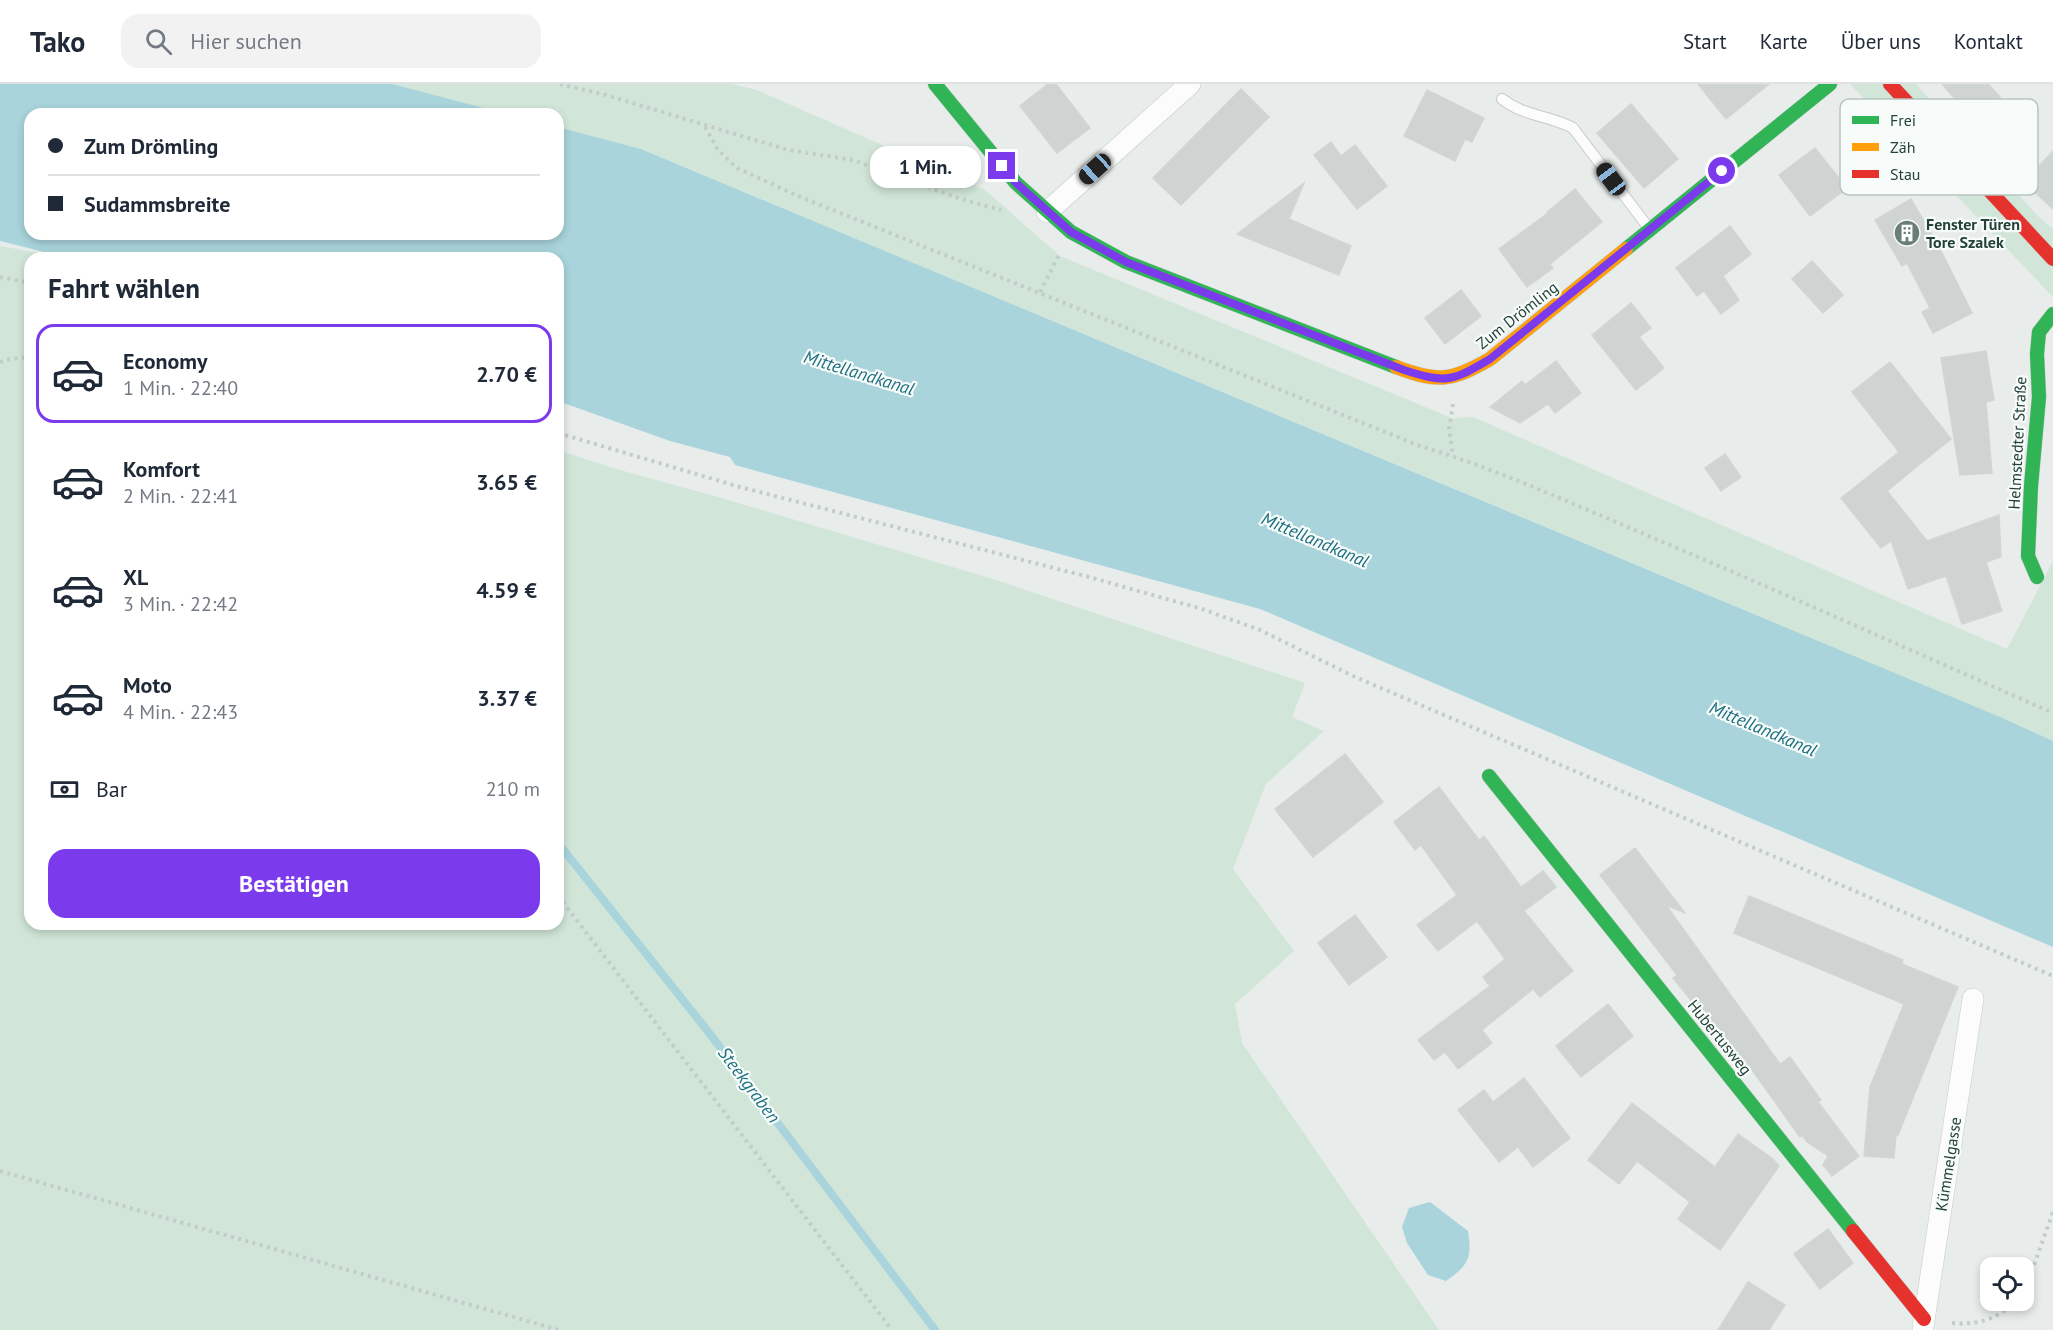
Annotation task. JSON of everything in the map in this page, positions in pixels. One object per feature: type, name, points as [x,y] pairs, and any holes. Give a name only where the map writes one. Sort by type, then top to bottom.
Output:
[{"type":"street","points":[[936,84],[1016,183],[1071,232],[1126,262],[1404,370],[1433,379],[1454,378]]},
{"type":"street","points":[[1047,212],[1190,84]]},
{"type":"street","name":"Zum Drömling","points":[[1454,378],[1490,359],[1830,84]]},
{"type":"street","points":[[1890,84],[1904,99]]},
{"type":"street","points":[[1996,195],[2051,252]]},
{"type":"street","name":"Helmstedter Straße","points":[[2037,577],[2028,556],[2031,486],[2039,397],[2037,354],[2039,332],[2053,314]]},
{"type":"street","name":"Hubertusweg","points":[[1489,777],[1924,1324]]},
{"type":"street","name":"Kümmelgasse","points":[[1924,1324],[1973,999]]},
{"type":"lane","points":[[1502,99],[1515,109],[1573,128],[1650,230]]},
{"type":"path","points":[[560,84],[606,95],[788,150],[853,160],[962,199],[1002,210]]},
{"type":"path","points":[[705,126],[718,150],[737,168],[798,196],[1420,446],[1516,480],[1778,590],[2053,713]]},
{"type":"path","points":[[1040,292],[1071,232]]},
{"type":"path","points":[[0,277],[24,282]]},
{"type":"path","points":[[0,362],[24,358]]},
{"type":"path","points":[[1453,456],[1449,429],[1454,378]]},
{"type":"path","points":[[564,435],[740,487],[1089,577],[1202,609],[1260,630],[1353,676],[2053,976]]},
{"type":"path","points":[[564,904],[891,1330]]},
{"type":"path","points":[[0,1171],[559,1330]]},
{"type":"path","points":[[2034,1265],[2053,1212]]},
{"type":"path","points":[[1924,1324],[1972,1324],[2004,1314],[2007,1311]]},
{"type":"green space","points":[[391,84],[732,84],[757,90],[985,190],[1060,256],[1452,418],[1473,417],[2007,649],[2053,561],[2053,742],[1716,598],[641,149],[564,129],[564,108],[484,108]]},
{"type":"green space","points":[[1850,84],[1916,84],[1930,99],[1864,99]]},
{"type":"green space","points":[[1956,195],[2019,195],[2053,229],[2053,297]]},
{"type":"green space","points":[[0,246],[34,252],[24,252],[24,930],[564,930],[564,452],[993,579],[1305,683],[1292,717],[1324,731],[1266,784],[1233,869],[1294,951],[1235,1004],[1242,1043],[1439,1330],[0,1330]]},
{"type":"water","name":"Mittellandkanal","points":[[0,84],[392,84],[484,108],[24,108],[24,240],[564,240],[564,129],[641,149],[2053,741],[2053,947],[1260,609],[735,465],[730,457],[670,441],[564,403],[564,252],[44,252],[0,241]]},
{"type":"water","points":[[1430,1202],[1468,1231],[1467,1260],[1460,1270],[1446,1281],[1428,1275],[1407,1243],[1402,1227],[1409,1208]]},
{"type":"building","points":[[1048,84],[1056,84],[1090,128],[1057,153],[1020,106]]},
{"type":"building","points":[[1698,84],[1769,84],[1726,119]]},
{"type":"building","points":[[1942,84],[1988,84],[2000,97],[1998,99],[1955,99]]},
{"type":"building","points":[[1241,89],[1269,117],[1181,205],[1153,178]]},
{"type":"building","points":[[1427,90],[1484,118],[1472,142],[1465,139],[1455,161],[1404,136]]},
{"type":"building","points":[[1631,104],[1678,159],[1644,188],[1597,133]]},
{"type":"building","points":[[1331,142],[1341,156],[1355,145],[1387,186],[1357,209],[1314,155]]},
{"type":"building","points":[[1815,148],[1840,179],[1840,193],[1810,216],[1779,175]]},
{"type":"building","points":[[2053,151],[2053,209],[2038,195],[2038,167]]},
{"type":"building","points":[[1304,183],[1289,219],[1351,246],[1339,275],[1237,234]]},
{"type":"building","points":[[1575,189],[1602,222],[1550,264],[1553,268],[1527,287],[1499,249],[1548,213]]},
{"type":"building","points":[[1911,199],[1938,245],[1972,313],[1933,333],[1922,312],[1930,308],[1907,263],[1902,266],[1875,220]]},
{"type":"building","points":[[1730,226],[1751,254],[1723,276],[1739,300],[1721,314],[1704,291],[1697,296],[1676,268]]},
{"type":"building","points":[[1812,261],[1843,295],[1823,313],[1792,279]]},
{"type":"building","points":[[1461,290],[1481,316],[1445,344],[1425,318]]},
{"type":"building","points":[[1631,303],[1651,328],[1639,337],[1664,368],[1636,390],[1592,335]]},
{"type":"building","points":[[1986,351],[1994,400],[1986,402],[1992,473],[1960,475],[1941,358]]},
{"type":"building","points":[[1556,361],[1581,393],[1555,413],[1548,404],[1520,423],[1490,407],[1522,381],[1525,385]]},
{"type":"building","points":[[1890,362],[1951,439],[1887,491],[1927,541],[1999,515],[2001,557],[1986,562],[2002,611],[1962,624],[1946,576],[1908,589],[1891,541],[1881,548],[1841,498],[1899,452],[1852,392]]},
{"type":"building","points":[[1725,454],[1741,477],[1721,491],[1705,468]]},
{"type":"building","points":[[1345,754],[1383,802],[1313,857],[1275,809]]},
{"type":"building","points":[[1439,787],[1479,840],[1484,836],[1521,887],[1543,871],[1556,887],[1524,911],[1573,971],[1540,997],[1533,989],[1482,1030],[1492,1043],[1458,1069],[1445,1052],[1434,1060],[1418,1040],[1490,986],[1483,977],[1505,959],[1477,921],[1438,951],[1417,925],[1457,895],[1421,845],[1415,850],[1394,822]]},
{"type":"building","points":[[1635,848],[1685,913],[1666,905],[1780,1064],[1790,1057],[1821,1100],[1818,1102],[1859,1156],[1832,1176],[1823,1165],[1828,1156],[1807,1142],[1802,1135],[1800,1137],[1745,1060],[1741,1063],[1673,978],[1677,975],[1600,875]]},
{"type":"building","points":[[1749,896],[1903,960],[1902,964],[1958,987],[1898,1135],[1896,1135],[1894,1158],[1864,1156],[1870,1087],[1904,1004],[1734,933]]},
{"type":"building","points":[[1355,915],[1387,957],[1349,985],[1318,943]]},
{"type":"building","points":[[1608,1004],[1633,1036],[1581,1077],[1556,1046]]},
{"type":"building","points":[[1524,1078],[1570,1138],[1533,1167],[1518,1147],[1499,1162],[1458,1110],[1484,1090],[1493,1102]]},
{"type":"building","points":[[1632,1103],[1715,1167],[1738,1134],[1773,1159],[1779,1166],[1720,1250],[1678,1219],[1690,1202],[1637,1161],[1619,1184],[1588,1160]]},
{"type":"building","points":[[1828,1229],[1853,1263],[1820,1289],[1794,1254]]},
{"type":"building","points":[[1748,1282],[1785,1305],[1769,1330],[1718,1330]]},
{"type":"waterway","name":"Steekgraben","points":[[564,851],[710,1034],[935,1330]]},
{"type":"traffic: fast","points":[[935,84],[1016,183],[1071,232],[1126,262],[1396,367]]},
{"type":"traffic: fast","points":[[1626,249],[1830,84]]},
{"type":"traffic: fast","points":[[2037,577],[2028,556],[2031,486],[2039,397],[2037,354],[2039,332],[2053,314]]},
{"type":"traffic: fast","points":[[1489,776],[1853,1231]]},
{"type":"traffic: slow","points":[[1396,367],[1423,376],[1444,377],[1465,372],[1477,366],[1490,359],[1626,249]]},
{"type":"traffic: jam","points":[[1890,84],[1904,99]]},
{"type":"traffic: jam","points":[[1993,195],[2053,259]]},
{"type":"traffic: jam","points":[[1853,1231],[1924,1319]]},
{"type":"place","name":"Fenster Türen Tore Szalek","points":[[1907,233]]},
{"type":"route","points":[[1002,166],[1016,183],[1071,232],[1126,262],[1404,370],[1433,379],[1454,378],[1490,359],[1722,171]]}]
